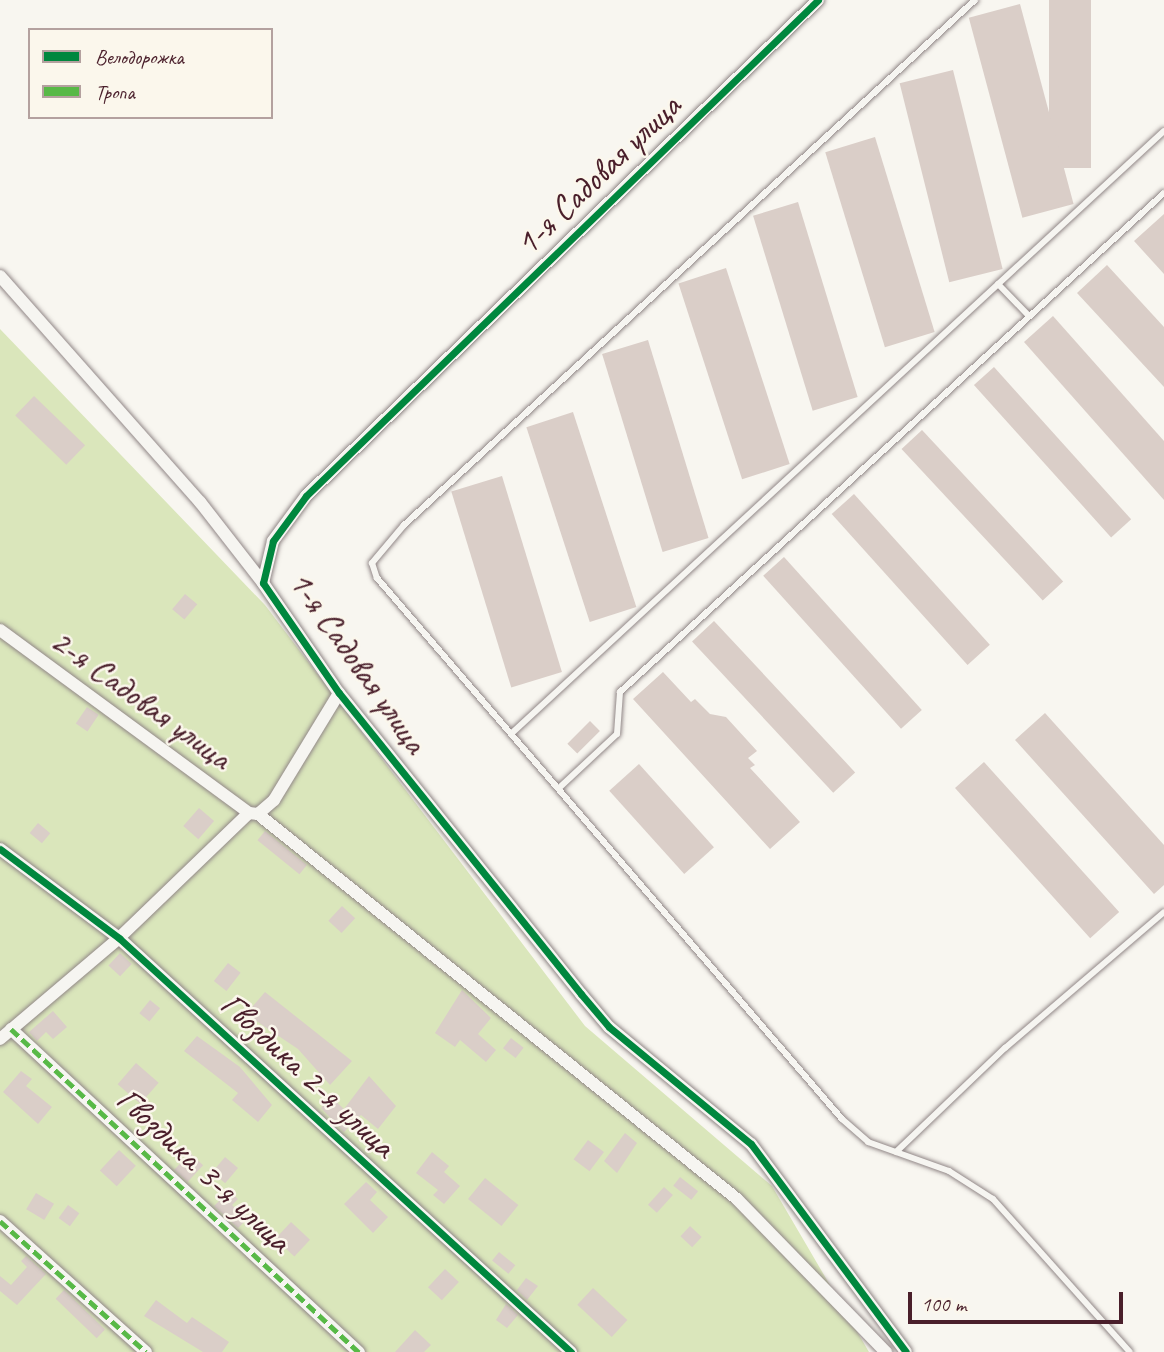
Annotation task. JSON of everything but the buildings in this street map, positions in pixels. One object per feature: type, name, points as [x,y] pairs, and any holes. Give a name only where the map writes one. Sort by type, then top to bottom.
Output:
[{"type":"street","name":"1-я Садовая улица","points":[[263,583],[273,541],[306,496],[818,0]]},
{"type":"street","name":"1-я Садовая улица","points":[[0,276],[200,502],[263,583],[339,693],[609,1027],[751,1144],[906,1352]]},
{"type":"street","name":"2-я Садовая улица","points":[[0,630],[254,814],[737,1199],[886,1352]]},
{"type":"street","name":"1-я Садовая улица","points":[[4,1034],[120,938],[254,814],[274,800],[339,693]]},
{"type":"street","name":"Гвоздика 2-я улица","points":[[0,849],[120,938],[571,1352]]},
{"type":"street","name":"Гвоздика 3-я улица","points":[[4,1034],[359,1352]]},
{"type":"street","points":[[0,1221],[146,1352]]},
{"type":"lane","points":[[975,0],[404,525],[372,563],[377,578],[842,1119],[868,1142],[949,1171],[993,1199],[1130,1352]]},
{"type":"lane","points":[[512,733],[1164,131]]},
{"type":"lane","points":[[559,788],[617,734],[620,692],[1164,193]]},
{"type":"lane","points":[[998,284],[1028,315]]},
{"type":"lane","points":[[896,1152],[1005,1048],[1164,912]]},
{"type":"green space","points":[[0,329],[265,605],[585,1026],[772,1186],[869,1352],[0,1352]]},
{"type":"marked path","points":[[11,1029],[359,1352]]},
{"type":"marked path","points":[[0,1221],[146,1352]]},
{"type":"cycle path","points":[[818,0],[306,496],[273,541],[263,583],[339,693],[581,994],[609,1027],[751,1144],[906,1352]]},
{"type":"cycle path","points":[[0,849],[119,938],[571,1352]]}]
